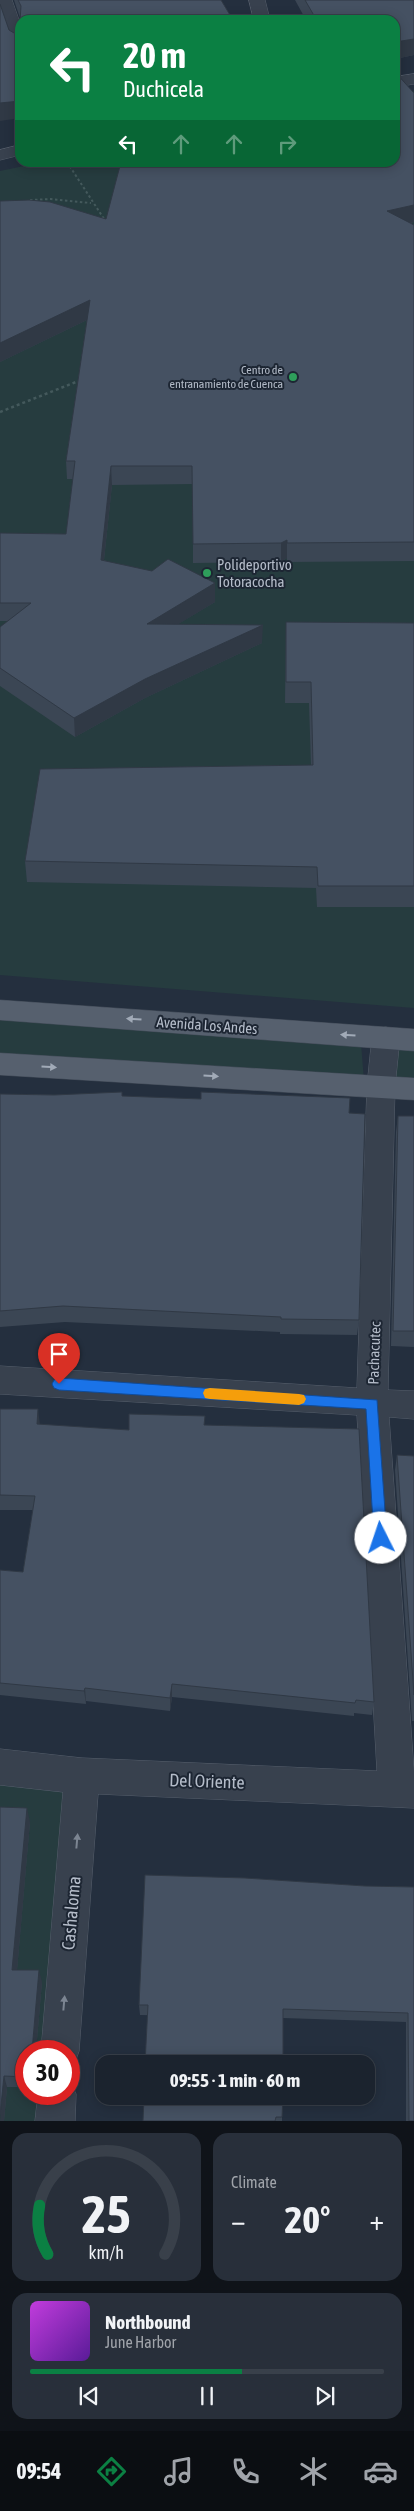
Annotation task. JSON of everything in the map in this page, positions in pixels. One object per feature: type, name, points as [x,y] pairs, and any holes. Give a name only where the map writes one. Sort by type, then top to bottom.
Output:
[{"type":"main road","name":"Avenida Los Andes","points":[[0,1010],[400,1039]]},
{"type":"main road","points":[[0,1064],[414,1089]]},
{"type":"street","points":[[4,0],[15,32]]},
{"type":"street","points":[[257,0],[261,15]]},
{"type":"street","points":[[400,81],[414,79]]},
{"type":"street","points":[[0,155],[15,151]]},
{"type":"street","name":"Pachacutec","points":[[400,1039],[381,1086],[372,1404],[405,1789]]},
{"type":"street","points":[[0,1380],[372,1404],[414,1405]]},
{"type":"street","name":"Del Oriente","points":[[0,1767],[82,1776],[405,1789]]},
{"type":"street","name":"Cashaloma","points":[[61,2040],[82,1776]]},
{"type":"street","points":[[55,2121],[56,2105]]},
{"type":"path","points":[[70,167],[92,203],[110,226]]},
{"type":"path","points":[[26,201],[51,198],[92,203]]},
{"type":"path","points":[[0,412],[87,377]]},
{"type":"green space","name":"Polideportivo Totoracocha","points":[[414,91],[414,1008],[0,975],[0,171],[19,167],[400,167],[400,94]]},
{"type":"green space","points":[[0,1011],[361,1043],[364,1081],[0,1055]]},
{"type":"green space","points":[[386,1037],[414,1040],[414,1089],[381,1086]]},
{"type":"green space","points":[[0,1782],[67,1787],[48,2040],[15,2040],[15,2105],[42,2105],[41,2121],[0,2121]]},
{"type":"building","points":[[18,0],[221,0],[230,15],[20,15],[21,6]]},
{"type":"building","points":[[305,0],[414,0],[414,39],[400,41],[400,15],[314,15]]},
{"type":"building","points":[[0,4],[9,30],[15,34],[15,102],[0,103]]},
{"type":"building","points":[[400,78],[414,93],[414,205],[387,211],[414,225],[414,542],[287,543],[287,540],[281,543],[193,544],[192,466],[111,466],[101,560],[152,571],[168,559],[215,583],[147,624],[263,625],[145,679],[74,718],[0,668],[0,627],[31,603],[0,603],[0,533],[66,534],[75,461],[66,461],[90,300],[0,343],[0,201],[29,200],[50,202],[106,219],[120,167],[400,167]]},
{"type":"building","points":[[286,622],[414,623],[414,886],[318,886],[317,867],[25,861],[40,769],[313,765],[311,682],[286,682]]},
{"type":"building","points":[[122,1092],[122,1096],[201,1099],[201,1092],[350,1098],[349,1113],[365,1114],[359,1320],[281,1319],[281,1317],[63,1306],[0,1311],[0,1094],[54,1095]]},
{"type":"building","points":[[398,1116],[414,1116],[414,1331],[393,1331]]},
{"type":"building","points":[[0,1409],[38,1409],[37,1424],[129,1430],[129,1414],[205,1416],[204,1425],[359,1429],[374,1702],[356,1700],[355,1703],[172,1684],[170,1698],[85,1688],[84,1691],[0,1683],[0,1570],[23,1572],[35,1496],[0,1495]]},
{"type":"building","points":[[397,1455],[414,1456],[414,1695]]},
{"type":"building","points":[[0,1807],[27,1808],[12,1970],[39,1970],[33,2040],[15,2040],[15,2076],[4,2076],[0,2115]]},
{"type":"building","points":[[145,1875],[414,1887],[414,2121],[409,2121],[408,2013],[283,2009],[283,2055],[145,2055],[148,2005],[139,2005]]},
{"type":"building","points":[[144,2105],[283,2105],[282,2117],[276,2117],[275,2121],[143,2121]]},
{"type":"slow traffic","points":[[210,1393],[299,1399]]},
{"type":"place","name":"Centro de entranamiento de Cuenca","points":[[293,377]]},
{"type":"place","name":"Polideportivo Totoracocha","points":[[207,573]]},
{"type":"route","points":[[59,1384],[372,1404],[381,1538]]}]
